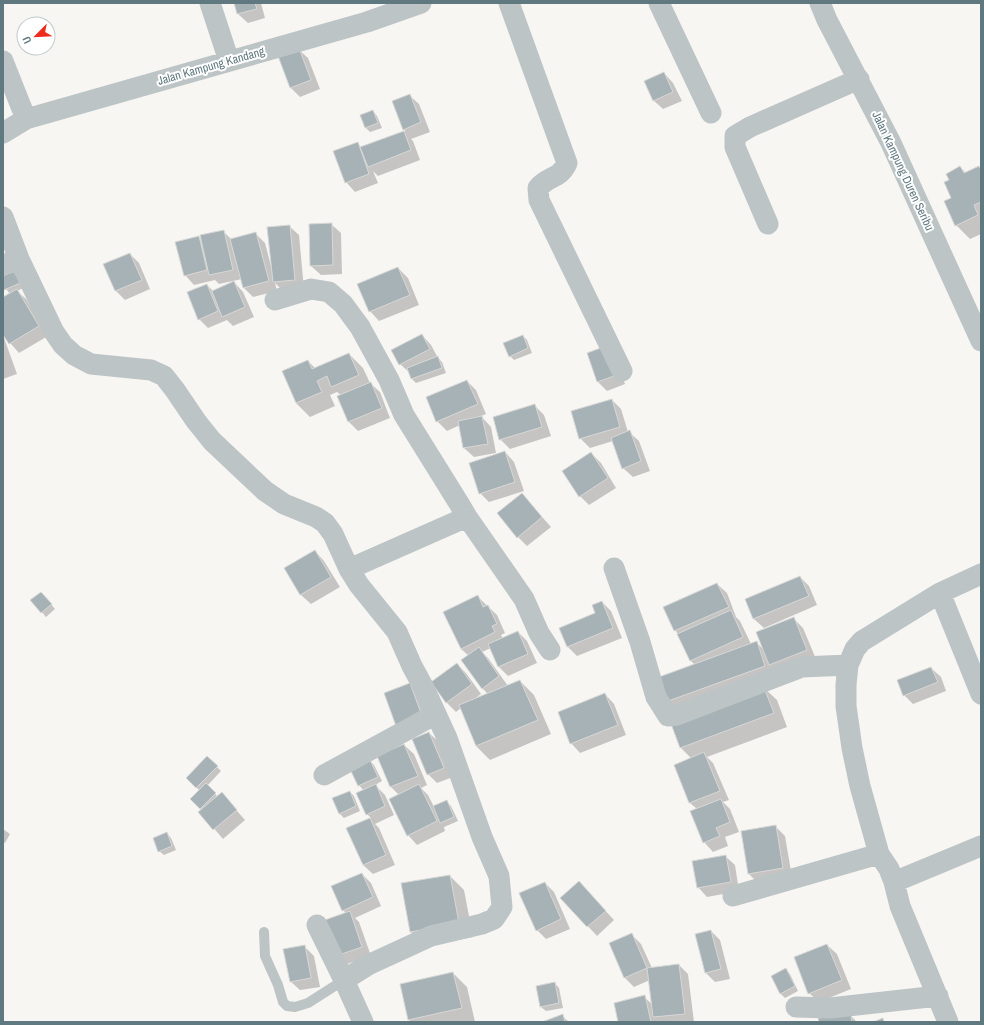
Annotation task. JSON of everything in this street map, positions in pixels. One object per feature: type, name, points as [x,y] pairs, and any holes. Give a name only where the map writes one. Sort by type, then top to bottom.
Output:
[{"type":"street","points":[[210,3],[229,62]]},
{"type":"street","name":"Jalan Kampung Kandang","points":[[3,133],[26,119],[367,22],[421,3]]},
{"type":"street","points":[[509,3],[567,163],[564,171],[542,183],[538,188],[539,200],[622,372]]},
{"type":"street","points":[[659,3],[711,113]]},
{"type":"street","name":"Jalan Kampung Duren Seribu","points":[[820,3],[827,20],[891,143],[981,341]]},
{"type":"street","points":[[3,61],[26,119]]},
{"type":"street","points":[[768,224],[735,147],[735,136],[750,127],[859,79]]},
{"type":"street","points":[[3,217],[11,262],[54,332],[68,350],[91,364],[151,370],[164,376],[176,390],[196,421],[212,441],[265,491],[284,504],[316,517],[325,523],[333,534],[349,569],[397,632],[447,738],[482,837],[499,876],[502,907],[494,919],[482,924],[431,936],[368,965],[344,980]]},
{"type":"street","points":[[275,300],[311,289],[329,292],[343,304],[360,327],[389,380],[404,415],[467,517],[524,599],[539,633],[550,650]]},
{"type":"street","points":[[349,569],[467,517]]},
{"type":"street","points":[[614,568],[640,642],[656,697],[668,716],[677,715],[802,667],[848,666]]},
{"type":"street","points":[[948,1022],[900,906],[894,882],[889,870],[879,854],[860,786],[852,748],[846,706],[846,685],[848,666],[855,649],[862,641],[940,593],[981,574]]},
{"type":"street","points":[[940,593],[981,694]]},
{"type":"street","points":[[324,775],[436,714]]},
{"type":"street","points":[[894,882],[981,846]]},
{"type":"street","points":[[733,896],[879,854]]},
{"type":"street","points":[[317,925],[363,1022]]},
{"type":"street","points":[[796,1007],[830,1008],[938,996]]},
{"type":"lane","points":[[264,932],[265,956],[278,985],[283,1002],[287,1006],[295,1007],[308,1002],[344,980]]},
{"type":"building","points":[[234,3],[255,3],[257,9],[237,14]]},
{"type":"building","points":[[299,48],[311,80],[290,88],[278,56]]},
{"type":"building","points":[[664,72],[673,92],[653,101],[644,81]]},
{"type":"building","points":[[410,94],[421,122],[403,130],[392,101]]},
{"type":"building","points":[[373,110],[378,123],[365,128],[360,115]]},
{"type":"building","points":[[404,131],[411,150],[368,167],[360,147]]},
{"type":"building","points":[[358,142],[369,174],[345,183],[333,151]]},
{"type":"building","points":[[960,166],[964,173],[979,166],[981,170],[981,202],[974,205],[978,215],[955,226],[944,201],[951,198],[944,182],[949,180],[946,174]]},
{"type":"building","points":[[332,223],[333,265],[310,266],[309,224]]},
{"type":"building","points":[[290,225],[295,280],[273,282],[267,227]]},
{"type":"building","points":[[224,230],[233,270],[209,275],[200,235]]},
{"type":"building","points":[[256,232],[269,281],[243,288],[230,239]]},
{"type":"building","points":[[199,236],[207,270],[184,276],[175,242]]},
{"type":"building","points":[[130,253],[142,280],[115,291],[103,264]]},
{"type":"building","points":[[398,267],[410,295],[369,312],[357,284]]},
{"type":"building","points":[[19,269],[25,281],[4,290],[3,276]]},
{"type":"building","points":[[234,281],[245,307],[222,317],[212,291]]},
{"type":"building","points":[[207,284],[218,311],[198,320],[187,292]]},
{"type":"building","points":[[17,289],[39,326],[9,344],[3,335],[3,297]]},
{"type":"building","points":[[422,334],[430,349],[399,365],[391,350]]},
{"type":"building","points":[[523,335],[528,348],[509,357],[503,343]]},
{"type":"building","points":[[606,346],[617,375],[597,382],[587,353]]},
{"type":"building","points":[[349,353],[359,375],[331,387],[327,376],[317,381],[322,392],[296,403],[282,371],[308,360],[312,369]]},
{"type":"building","points":[[438,356],[442,368],[411,379],[407,368]]},
{"type":"building","points":[[467,380],[478,404],[436,422],[426,397]]},
{"type":"building","points":[[371,382],[382,408],[348,422],[337,396]]},
{"type":"building","points":[[612,399],[620,427],[579,439],[571,411]]},
{"type":"building","points":[[535,404],[542,427],[499,440],[493,417]]},
{"type":"building","points":[[482,416],[488,444],[463,448],[458,421]]},
{"type":"building","points":[[630,430],[641,461],[622,469],[611,438]]},
{"type":"building","points":[[505,451],[515,482],[479,494],[469,463]]},
{"type":"building","points":[[591,452],[608,478],[579,497],[562,471]]},
{"type":"building","points":[[522,493],[542,517],[517,538],[497,513]]},
{"type":"building","points":[[315,550],[331,577],[300,595],[284,568]]},
{"type":"building","points":[[800,576],[809,596],[753,619],[745,599]]},
{"type":"building","points":[[717,583],[729,607],[674,631],[663,607]]},
{"type":"building","points":[[41,592],[52,604],[41,613],[30,600]]},
{"type":"building","points":[[478,595],[483,607],[488,605],[497,624],[492,626],[495,632],[461,649],[443,612]]},
{"type":"building","points":[[602,601],[613,628],[567,647],[559,628],[595,613],[592,605]]},
{"type":"building","points":[[731,610],[743,637],[690,661],[677,634]]},
{"type":"building","points":[[794,617],[807,650],[769,665],[756,632]]},
{"type":"building","points":[[518,631],[528,654],[498,667],[488,644]]},
{"type":"building","points":[[757,641],[765,666],[668,701],[659,677]]},
{"type":"building","points":[[479,647],[499,676],[482,689],[461,660]]},
{"type":"building","points":[[457,663],[472,684],[446,703],[431,682]]},
{"type":"building","points":[[931,667],[938,682],[903,696],[897,680]]},
{"type":"building","points":[[520,680],[538,720],[476,746],[459,705]]},
{"type":"building","points":[[410,683],[422,716],[396,726],[384,693]]},
{"type":"building","points":[[763,685],[774,713],[680,748],[670,721]]},
{"type":"building","points":[[605,693],[618,725],[570,744],[558,712]]},
{"type":"building","points":[[429,732],[444,768],[427,775],[412,739]]},
{"type":"building","points":[[404,744],[418,776],[390,787],[377,756]]},
{"type":"building","points":[[704,752],[720,791],[689,803],[674,765]]},
{"type":"building","points":[[207,756],[218,766],[196,788],[186,778]]},
{"type":"building","points":[[370,760],[378,777],[358,786],[350,769]]},
{"type":"building","points":[[206,783],[216,793],[200,809],[190,799]]},
{"type":"building","points":[[376,784],[385,806],[366,815],[356,793]]},
{"type":"building","points":[[419,784],[437,821],[407,836],[389,799]]},
{"type":"building","points":[[350,791],[356,806],[339,814],[332,798]]},
{"type":"building","points":[[222,792],[237,810],[213,830],[198,812]]},
{"type":"building","points":[[721,799],[730,822],[716,828],[720,836],[703,843],[690,811]]},
{"type":"building","points":[[447,800],[454,817],[440,823],[433,806]]},
{"type":"building","points":[[370,818],[386,855],[363,865],[346,828]]},
{"type":"building","points":[[776,825],[783,868],[748,874],[741,831]]},
{"type":"building","points":[[167,832],[172,846],[158,852],[153,838]]},
{"type":"building","points":[[726,855],[731,882],[697,888],[692,861]]},
{"type":"building","points":[[362,873],[373,897],[342,911],[331,886]]},
{"type":"building","points":[[450,875],[459,923],[410,932],[401,883]]},
{"type":"building","points":[[579,881],[606,911],[587,927],[560,898]]},
{"type":"building","points":[[545,882],[561,919],[536,931],[519,893]]},
{"type":"building","points":[[350,911],[362,947],[333,957],[322,921]]},
{"type":"building","points":[[711,930],[721,969],[705,973],[695,934]]},
{"type":"building","points":[[632,933],[647,968],[624,978],[609,943]]},
{"type":"building","points":[[827,944],[842,980],[808,994],[794,957]]},
{"type":"building","points":[[305,945],[311,978],[290,982],[283,949]]},
{"type":"building","points":[[679,964],[685,1014],[653,1017],[647,968]]},
{"type":"building","points":[[786,968],[795,986],[780,994],[771,976]]},
{"type":"building","points":[[453,972],[462,1008],[408,1020],[400,984]]},
{"type":"building","points":[[555,982],[559,1003],[540,1007],[536,986]]},
{"type":"building","points":[[645,995],[651,1022],[618,1022],[614,1003]]},
{"type":"building","points":[[563,1014],[565,1022],[542,1022]]},
{"type":"building","points":[[851,1015],[852,1022],[819,1022],[818,1018]]},
{"type":"building","points":[[883,1018],[884,1022],[873,1022]]}]
